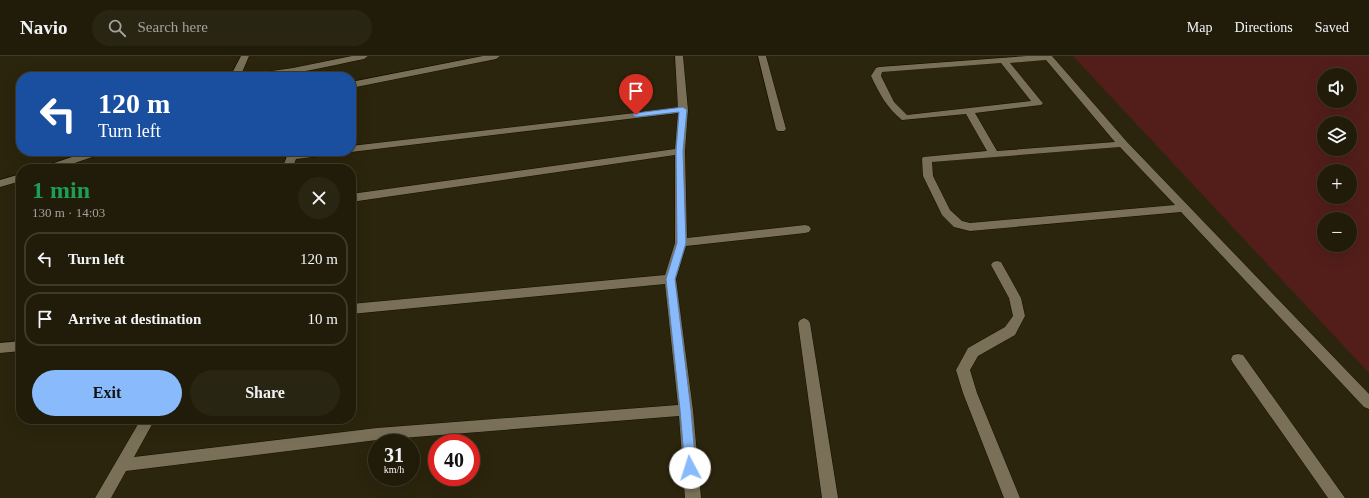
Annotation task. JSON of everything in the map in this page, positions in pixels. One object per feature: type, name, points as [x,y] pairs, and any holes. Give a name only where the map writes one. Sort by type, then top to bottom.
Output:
[{"type":"street","points":[[237,72],[245,56]]},
{"type":"street","points":[[286,72],[364,56]]},
{"type":"street","points":[[356,84],[496,56]]},
{"type":"street","points":[[679,56],[683,110],[680,151],[681,243],[670,279],[686,410],[693,498]]},
{"type":"street","points":[[762,56],[781,129]]},
{"type":"street","points":[[1003,60],[1038,103],[905,118],[895,111],[885,96],[876,76],[879,70],[1048,56],[1123,144],[1369,403]]},
{"type":"street","points":[[356,148],[683,110]]},
{"type":"street","points":[[969,111],[993,153]]},
{"type":"street","points":[[1123,144],[993,153],[927,160],[928,176],[946,212],[958,224],[970,227],[1184,208]]},
{"type":"street","points":[[356,197],[680,151]]},
{"type":"street","points":[[61,164],[85,156]]},
{"type":"street","points":[[0,184],[16,179]]},
{"type":"street","points":[[681,243],[805,229]]},
{"type":"street","points":[[997,265],[1016,298],[1019,316],[1010,331],[973,352],[963,370],[970,393],[1012,498]]},
{"type":"street","points":[[356,309],[670,279]]},
{"type":"street","points":[[804,323],[830,498]]},
{"type":"street","points":[[0,348],[16,346]]},
{"type":"street","points":[[1238,359],[1337,498]]},
{"type":"street","points":[[122,465],[378,434],[686,410]]},
{"type":"street","points":[[103,498],[145,424]]},
{"type":"shaded area","points":[[1073,56],[1369,56],[1369,373]]},
{"type":"route","points":[[636,115],[683,110],[680,151],[681,243],[670,279],[686,410],[690,468]]}]
